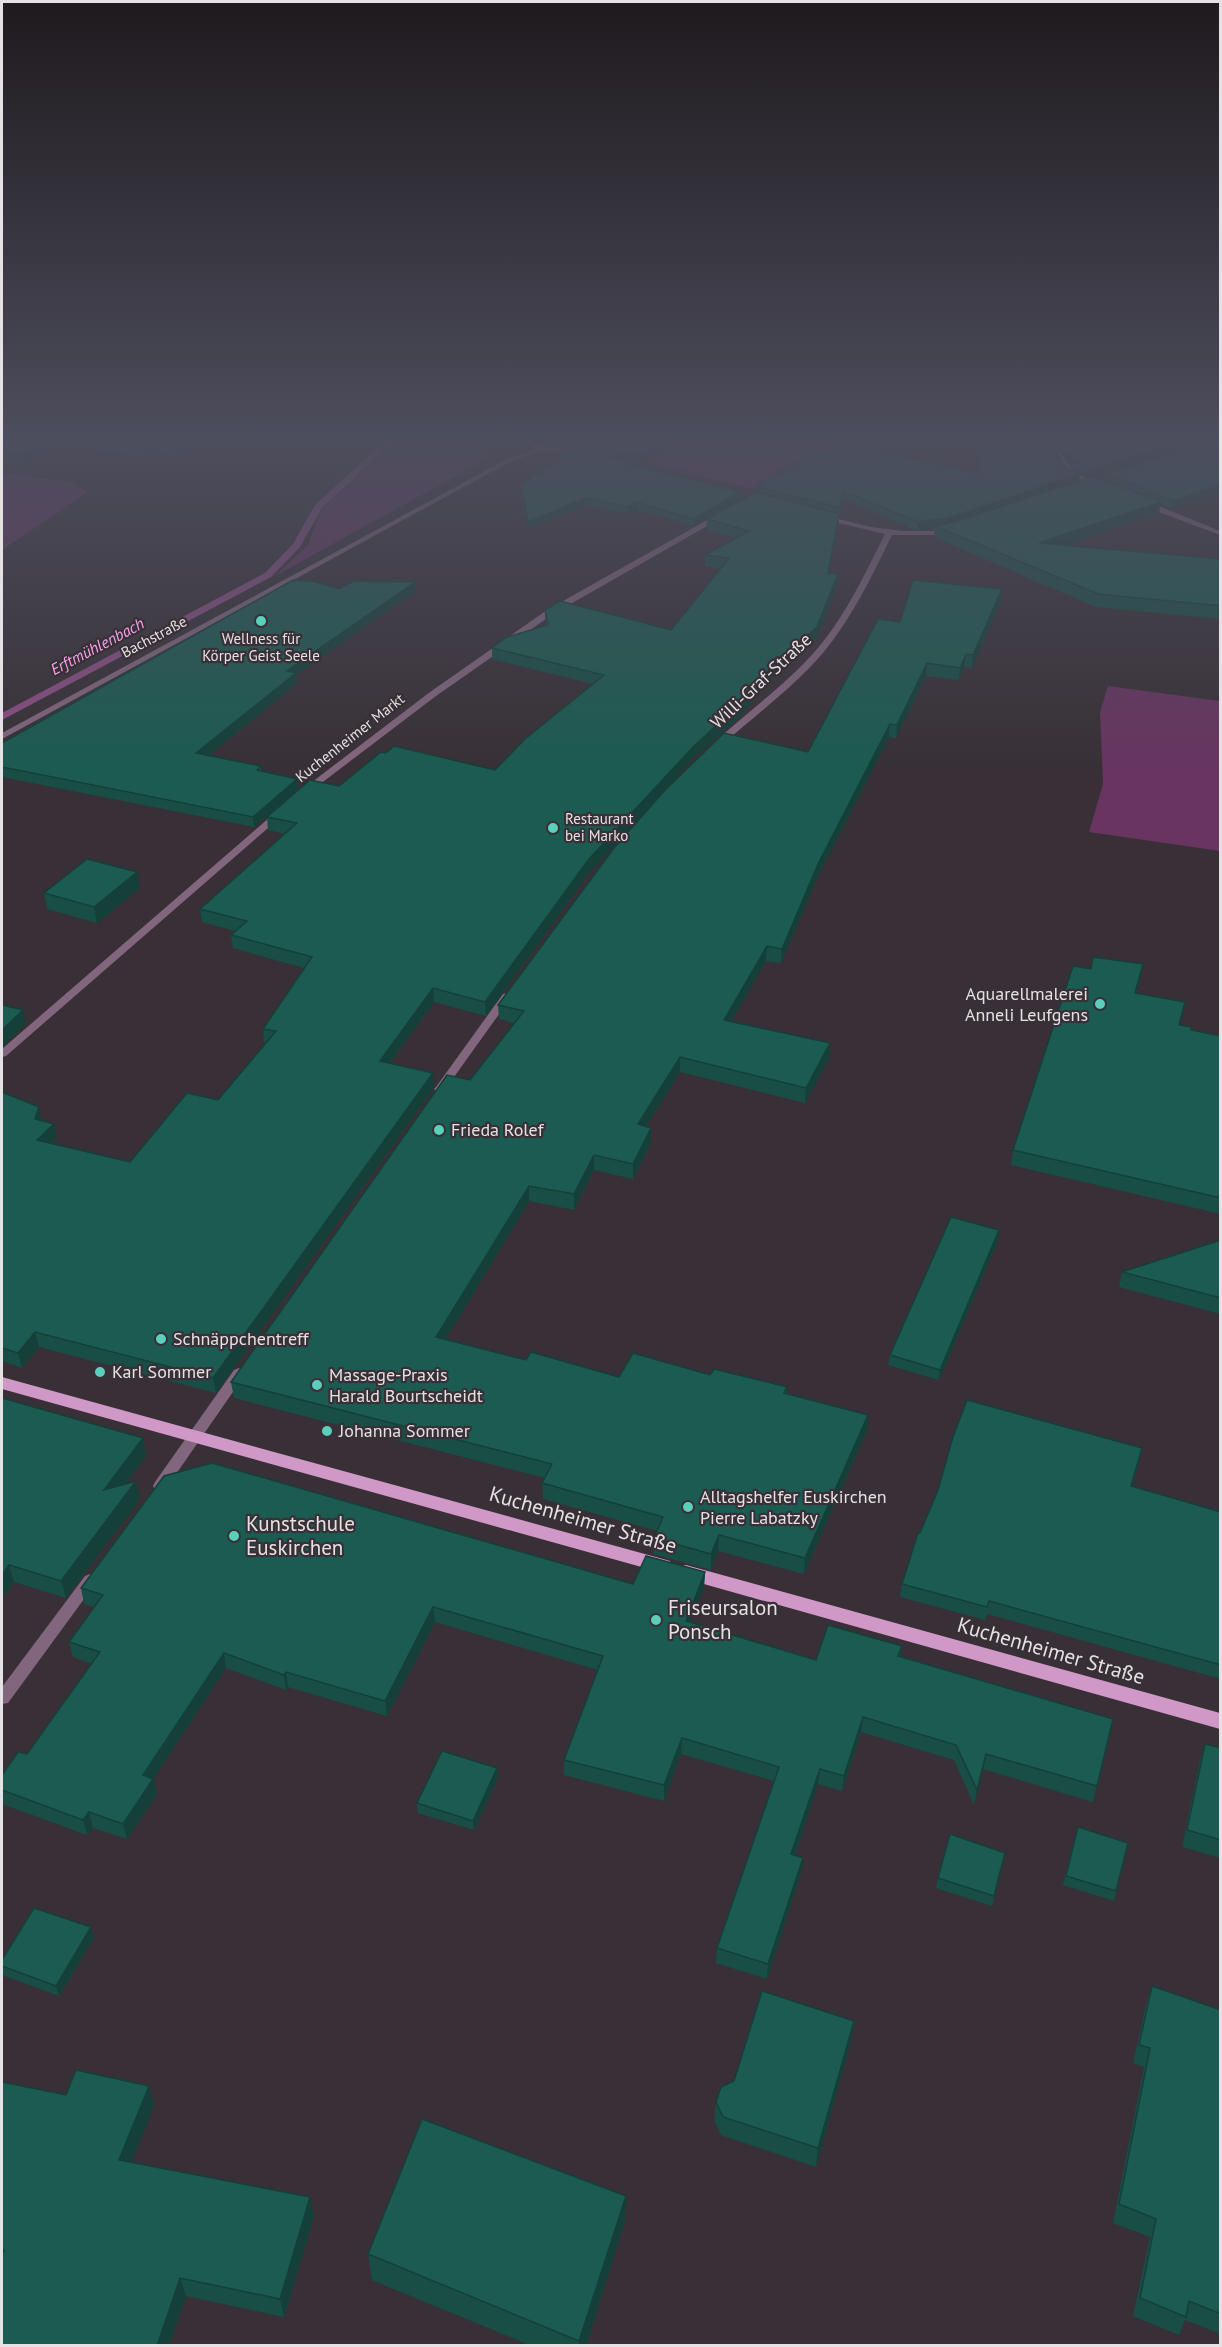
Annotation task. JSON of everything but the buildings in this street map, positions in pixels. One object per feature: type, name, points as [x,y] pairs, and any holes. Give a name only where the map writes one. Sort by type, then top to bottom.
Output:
[{"type":"main road","name":"Kuchenheimer Straße","points":[[2,1383],[1221,1721]]},
{"type":"street","name":"Bachstraße","points":[[2,736],[346,549]]},
{"type":"street","name":"Kuchenheimer Markt","points":[[292,802],[405,714],[550,612],[662,549]]},
{"type":"street","name":"Willi-Graf-Straße","points":[[711,752],[806,666],[825,645],[868,577],[882,549]]},
{"type":"street","points":[[2,1054],[284,809]]},
{"type":"street","points":[[434,1097],[511,991]]},
{"type":"street","points":[[153,1495],[244,1366]]},
{"type":"street","points":[[2,1698],[98,1569]]},
{"type":"shaded area","points":[[304,549],[325,549],[275,576]]},
{"type":"shaded area","points":[[1108,686],[1220,701],[1220,851],[1089,832],[1103,784],[1100,712]]},
{"type":"waterway","name":"Erftmühlenbach","points":[[2,717],[268,575],[294,549]]},
{"type":"place","name":"Wellness für Körper Geist Seele","points":[[261,621]]},
{"type":"place","name":"Restaurant bei Marko","points":[[553,828]]},
{"type":"place","name":"Aquarellmalerei Anneli Leufgens","points":[[1100,1004]]},
{"type":"place","name":"Frieda Rolef","points":[[439,1130]]},
{"type":"place","name":"Schnäppchentreff","points":[[161,1339]]},
{"type":"place","name":"Karl Sommer","points":[[100,1372]]},
{"type":"place","name":"Massage-Praxis Harald Bourtscheidt","points":[[317,1385]]},
{"type":"place","name":"Johanna Sommer","points":[[327,1431]]},
{"type":"place","name":"Alltagshelfer Euskirchen Pierre Labatzky","points":[[688,1507]]},
{"type":"place","name":"Kunstschule Euskirchen","points":[[234,1536]]},
{"type":"place","name":"Friseursalon Ponsch","points":[[656,1620]]}]
